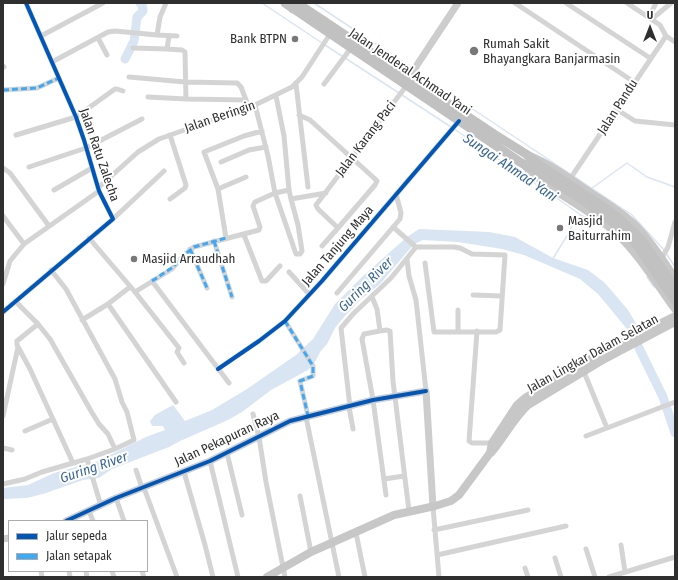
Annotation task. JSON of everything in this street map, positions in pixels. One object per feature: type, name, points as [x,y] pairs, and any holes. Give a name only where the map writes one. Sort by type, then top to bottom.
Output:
[{"type":"highway","name":"Jalan Jenderal Achmad Yani","points":[[285,3],[295,6],[484,132],[526,154],[537,167]]},
{"type":"highway","name":"Jalan Jenderal Achmad Yani","points":[[295,6],[349,50],[409,81]]},
{"type":"highway","name":"Jalan Jenderal Achmad Yani","points":[[440,103],[457,122],[484,132],[520,162],[537,167]]},
{"type":"highway","points":[[537,167],[610,212],[632,230],[653,254],[675,287]]},
{"type":"highway","points":[[537,167],[606,217],[628,235],[675,300]]},
{"type":"main road","name":"Jalan Jenderal Achmad Yani","points":[[526,154],[571,176],[628,218],[664,254],[675,278]]},
{"type":"main road","name":"Jalan Jenderal Achmad Yani","points":[[520,162],[532,174],[615,232],[633,250],[675,309]]},
{"type":"main road","points":[[658,285],[670,295],[675,296]]},
{"type":"main road","name":"Jalan Lingkar Dalam Selatan","points":[[494,444],[517,405],[525,398],[597,355],[631,341],[673,320]]},
{"type":"main road","name":"Jalan Lingkar Dalam Selatan","points":[[494,444],[528,405],[584,372],[631,341]]},
{"type":"main road","points":[[267,577],[311,552],[394,515],[433,507],[451,501],[459,496],[490,453],[494,444]]},
{"type":"street","name":"Jalan Ratu Zalecha","points":[[3,312],[113,219],[99,188],[76,117],[26,3]]},
{"type":"street","points":[[40,36],[103,3]]},
{"type":"street","points":[[156,35],[160,17],[166,3]]},
{"type":"street","points":[[409,81],[417,65],[458,3]]},
{"type":"street","points":[[515,3],[634,82]]},
{"type":"street","points":[[566,3],[650,58]]},
{"type":"street","points":[[628,3],[660,25],[666,36],[675,42]]},
{"type":"street","points":[[651,18],[656,3]]},
{"type":"street","points":[[651,18],[671,3]]},
{"type":"street","points":[[52,62],[106,34],[115,31],[177,36]]},
{"type":"street","name":"Jalan Beringin","points":[[3,284],[10,261],[24,244],[99,188],[138,152],[154,141],[255,105],[276,96],[296,84],[330,34]]},
{"type":"street","points":[[168,49],[169,36]]},
{"type":"street","name":"Jalan Pandu","points":[[571,176],[666,36]]},
{"type":"street","points":[[98,38],[107,55]]},
{"type":"street","points":[[133,48],[182,50],[185,52],[186,99]]},
{"type":"street","points":[[324,84],[349,50]]},
{"type":"street","points":[[129,77],[185,82],[237,83],[241,87],[249,107]]},
{"type":"street","points":[[3,90],[37,88],[59,78]]},
{"type":"street","name":"Jalan Karang Paci","points":[[338,228],[316,207],[316,205],[409,81]]},
{"type":"street","points":[[296,84],[308,187]]},
{"type":"street","points":[[16,135],[76,117],[115,89],[123,91]]},
{"type":"street","points":[[255,105],[275,193],[295,252],[297,254],[302,251],[298,225],[291,199],[284,136],[276,96]]},
{"type":"street","points":[[148,97],[246,100]]},
{"type":"street","points":[[616,109],[635,121],[675,124]]},
{"type":"street","points":[[299,116],[310,120],[375,179],[376,183],[322,246]]},
{"type":"street","points":[[29,168],[86,148],[142,119]]},
{"type":"street","name":"Jalan Tanjung Maya","points":[[218,369],[285,321],[310,294],[457,122]]},
{"type":"street","points":[[226,238],[218,188],[204,152],[244,136],[262,131]]},
{"type":"street","points":[[170,135],[186,185],[185,188],[170,199]]},
{"type":"street","points":[[221,162],[250,150],[266,148]]},
{"type":"street","points":[[3,168],[10,173],[49,226]]},
{"type":"street","points":[[54,190],[92,168]]},
{"type":"street","points":[[113,219],[164,171]]},
{"type":"street","points":[[218,188],[246,177]]},
{"type":"street","points":[[135,292],[173,267],[190,249],[214,241],[244,235],[260,229],[253,206],[254,202],[275,193],[290,190]]},
{"type":"street","points":[[291,199],[326,193]]},
{"type":"street","points":[[337,293],[400,219],[401,215],[396,194]]},
{"type":"street","points":[[3,216],[24,244]]},
{"type":"street","points":[[664,254],[675,222]]},
{"type":"street","points":[[393,227],[415,246],[457,247],[472,254],[504,254],[506,259],[500,330],[496,332],[434,331],[425,262]]},
{"type":"street","points":[[244,235],[262,281],[265,282],[280,266]]},
{"type":"street","points":[[89,238],[135,292],[179,348],[177,352],[184,364]]},
{"type":"street","points":[[214,241],[232,298]]},
{"type":"street","points":[[353,429],[349,407],[341,328],[353,314],[387,282],[407,259],[415,246]]},
{"type":"street","points":[[190,249],[207,288]]},
{"type":"street","points":[[407,259],[409,276],[416,300],[426,391],[434,530],[439,577]]},
{"type":"street","points":[[3,484],[25,479],[42,472],[87,459],[133,441],[134,438],[127,412],[122,402],[115,379],[66,289],[51,270]]},
{"type":"street","points":[[290,272],[310,294]]},
{"type":"street","points":[[152,281],[229,383]]},
{"type":"street","points":[[82,320],[108,304],[130,287]]},
{"type":"street","points":[[474,295],[502,296]]},
{"type":"street","points":[[372,297],[377,309],[380,330]]},
{"type":"street","points":[[16,302],[38,324],[50,339],[91,411],[99,424],[108,434],[115,449]]},
{"type":"street","points":[[108,304],[176,402]]},
{"type":"street","points":[[458,310],[458,332]]},
{"type":"street","points":[[285,321],[313,366],[313,376],[300,381],[339,577]]},
{"type":"street","points":[[38,324],[17,341],[16,344],[53,418],[73,463]]},
{"type":"street","points":[[386,495],[373,400],[362,338],[364,334],[380,330],[390,331],[392,366],[409,511]]},
{"type":"street","points":[[477,331],[469,441],[472,443],[494,444]]},
{"type":"street","points":[[3,416],[18,347]]},
{"type":"street","points":[[584,372],[607,428]]},
{"type":"street","name":"Jalan Pekapuran Raya","points":[[68,520],[116,498],[210,461],[290,421],[373,400],[426,391]]},
{"type":"street","points":[[586,436],[675,402]]},
{"type":"street","points":[[253,414],[259,437],[266,482],[285,577]]},
{"type":"street","points":[[25,431],[53,418]]},
{"type":"street","points":[[3,448],[12,450]]},
{"type":"street","points":[[227,453],[242,515]]},
{"type":"street","points":[[87,459],[91,478],[101,506]]},
{"type":"street","points":[[210,461],[238,577]]},
{"type":"street","points":[[136,470],[177,577]]},
{"type":"street","points":[[184,472],[213,577]]},
{"type":"street","points":[[384,479],[404,476]]},
{"type":"street","points":[[300,496],[311,552]]},
{"type":"street","points":[[116,498],[124,520]]},
{"type":"street","points":[[434,530],[528,510]]},
{"type":"street","points":[[89,511],[93,520]]},
{"type":"street","points":[[437,555],[566,526]]},
{"type":"street","points":[[356,533],[365,577]]},
{"type":"street","points":[[621,545],[625,572]]},
{"type":"street","points":[[586,549],[595,577]]},
{"type":"street","points":[[609,577],[675,557]]},
{"type":"street","points":[[555,558],[562,577]]},
{"type":"street","points":[[525,568],[528,577]]},
{"type":"water","points":[[419,229],[489,232],[515,237],[553,258],[588,270],[605,283],[628,310],[637,325],[635,328],[647,356],[643,359],[627,329],[598,294],[580,279],[524,255],[502,249],[458,242],[423,240],[414,244],[380,284],[360,300],[345,316],[335,328],[314,364],[308,370],[271,390],[242,412],[169,447],[112,469],[99,478],[83,480],[27,498],[3,499],[3,488],[28,485],[54,473],[98,461],[146,437],[165,430],[163,426],[152,426],[150,421],[155,415],[173,405],[185,421],[212,410],[247,389],[296,355],[313,339],[335,304],[363,276],[407,237]]},
{"type":"waterway","points":[[125,59],[134,41],[137,17],[143,11],[142,4],[140,3]]},
{"type":"waterway","name":"Sungai Ahmad Yani","points":[[262,3],[322,43]]},
{"type":"waterway","name":"Sungai Ahmad Yani","points":[[314,3],[412,68]]},
{"type":"waterway","name":"Sungai Ahmad Yani","points":[[325,45],[399,93]]},
{"type":"waterway","name":"Sungai Ahmad Yani","points":[[417,72],[632,215],[664,250]]},
{"type":"waterway","name":"Sungai Ahmad Yani","points":[[402,95],[451,127]]},
{"type":"waterway","name":"Sungai Ahmad Yani","points":[[454,129],[581,215],[603,227]]},
{"type":"waterway","points":[[592,188],[627,163],[647,177],[675,187]]},
{"type":"waterway","points":[[552,260],[570,231],[573,223],[581,215]]},
{"type":"waterway","name":"Sungai Ahmad Yani","points":[[666,253],[675,267]]},
{"type":"waterway","name":"Sungai Ahmad Yani","points":[[647,277],[654,287]]},
{"type":"waterway","name":"Guring River","points":[[639,348],[663,397],[675,433]]},
{"type":"marked path","points":[[3,90],[37,88],[59,78]]},
{"type":"marked path","points":[[152,281],[173,267],[194,247],[226,238]]},
{"type":"marked path","points":[[214,241],[232,297]]},
{"type":"marked path","points":[[190,249],[207,288]]},
{"type":"marked path","points":[[285,321],[313,366],[313,376],[300,381],[308,416]]},
{"type":"cycle path","points":[[3,312],[113,219],[99,191],[76,117],[26,3]]},
{"type":"cycle path","points":[[218,369],[285,321],[322,281],[459,121]]},
{"type":"cycle path","points":[[68,520],[116,498],[210,461],[290,421],[373,400],[426,391]]},
{"type":"place","name":"Bank BTPN","points":[[295,39]]},
{"type":"place","name":"Rumah Sakit Bhayangkara Banjarmasin","points":[[474,51]]},
{"type":"place","name":"Masjid Baiturrahim","points":[[560,228]]},
{"type":"place","name":"Masjid Arraudhah","points":[[134,259]]}]
